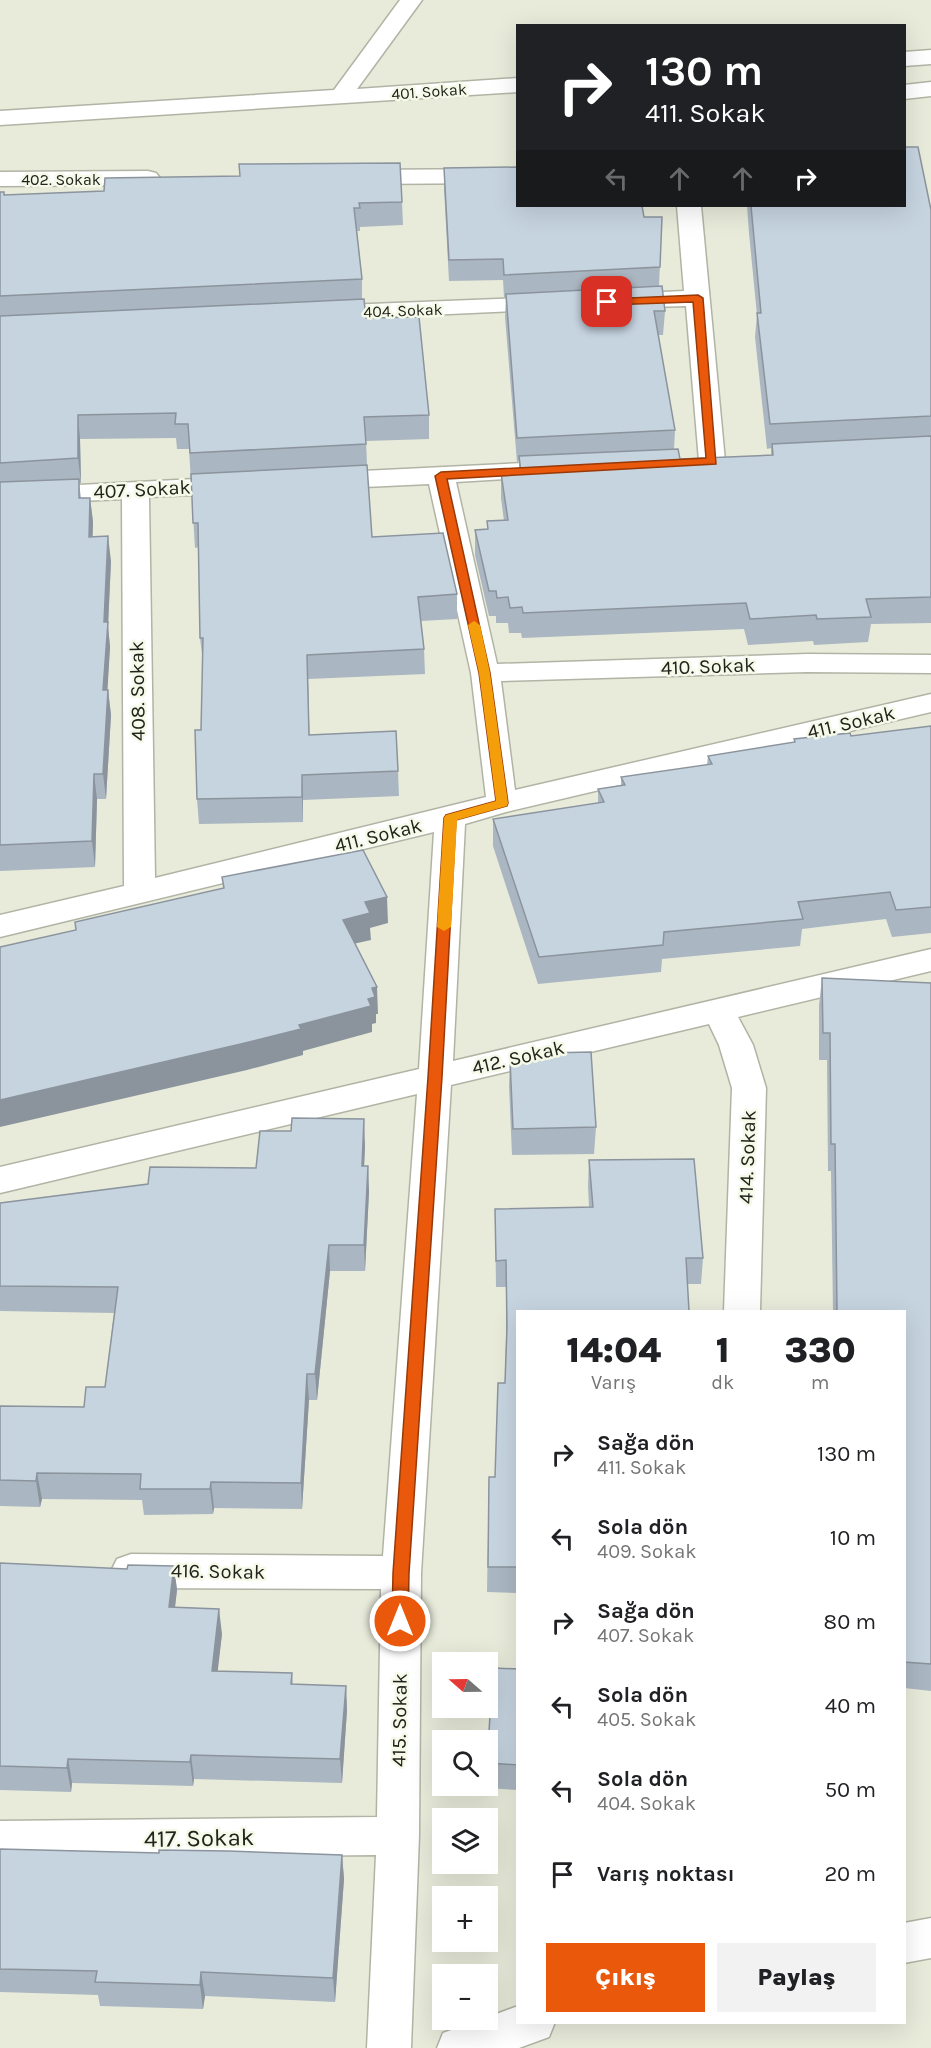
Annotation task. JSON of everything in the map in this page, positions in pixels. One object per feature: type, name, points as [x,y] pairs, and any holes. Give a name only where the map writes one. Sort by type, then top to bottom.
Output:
[{"type":"street","points":[[340,97],[411,0]]},
{"type":"street","points":[[906,59],[931,57]]},
{"type":"street","name":"401. Sokak","points":[[0,118],[516,85]]},
{"type":"street","points":[[906,93],[931,90]]},
{"type":"street","points":[[329,177],[516,176]]},
{"type":"street","name":"402. Sokak","points":[[0,179],[165,178]]},
{"type":"street","points":[[689,207],[712,461]]},
{"type":"street","name":"404. Sokak","points":[[290,315],[698,298]]},
{"type":"street","points":[[300,482],[594,468]]},
{"type":"street","points":[[441,476],[484,673],[502,803]]},
{"type":"street","name":"407. Sokak","points":[[0,497],[264,484]]},
{"type":"street","name":"408. Sokak","points":[[135,489],[140,893]]},
{"type":"street","name":"410. Sokak","points":[[484,673],[807,663],[931,664]]},
{"type":"street","name":"411. Sokak","points":[[0,926],[450,818],[502,803],[931,703]]},
{"type":"street","name":"415. Sokak","points":[[389,2048],[398,1836],[401,1573],[435,1077],[450,818]]},
{"type":"street","name":"412. Sokak","points":[[0,1180],[931,960]]},
{"type":"street","name":"414. Sokak","points":[[718,1010],[736,1045],[749,1088],[742,1310]]},
{"type":"street","name":"416. Sokak","points":[[94,1570],[401,1573]]},
{"type":"street","name":"417. Sokak","points":[[0,1840],[398,1836]]},
{"type":"street","points":[[906,1942],[931,1938]]},
{"type":"street","points":[[459,2048],[527,2024]]},
{"type":"building","points":[[906,147],[918,147],[931,210],[931,416],[770,424],[757,313],[761,313],[751,207],[906,207]]},
{"type":"building","points":[[400,163],[402,202],[359,203],[360,208],[354,208],[362,279],[0,296],[0,192],[4,192],[4,195],[104,191],[105,178],[240,176],[239,164]]},
{"type":"building","points":[[516,167],[516,207],[642,207],[644,217],[662,217],[660,267],[504,275],[503,259],[449,260],[444,168]]},
{"type":"building","points":[[662,286],[665,311],[654,311],[675,430],[517,438],[506,294]]},
{"type":"building","points":[[364,299],[366,318],[419,317],[429,415],[364,417],[366,444],[190,453],[188,424],[175,424],[176,413],[78,415],[78,458],[0,463],[0,316]]},
{"type":"building","points":[[931,436],[931,597],[866,599],[871,617],[817,619],[816,615],[750,619],[746,603],[523,613],[522,607],[510,608],[508,597],[497,598],[496,591],[489,591],[475,530],[488,529],[487,521],[508,520],[501,473],[521,472],[519,456],[678,449],[680,459],[773,455],[772,444]]},
{"type":"building","points":[[367,465],[372,537],[443,533],[457,594],[418,597],[424,649],[307,655],[309,735],[396,731],[398,771],[302,775],[302,797],[197,799],[195,730],[201,730],[203,638],[200,638],[198,523],[193,523],[191,474]]},
{"type":"building","points":[[79,479],[79,498],[90,498],[89,537],[108,536],[104,622],[108,622],[103,690],[108,690],[103,774],[94,774],[92,841],[0,845],[0,482]]},
{"type":"building","points":[[931,726],[931,907],[896,910],[890,892],[798,902],[803,919],[664,932],[663,945],[539,957],[493,819],[604,802],[598,789],[625,785],[621,777],[712,764],[708,756],[795,742],[794,739],[850,733],[851,736]]},
{"type":"building","points":[[363,850],[387,897],[365,902],[370,913],[343,920],[377,987],[372,988],[375,997],[368,999],[371,1006],[299,1025],[301,1029],[0,1100],[0,947],[76,930],[75,922],[224,888],[222,877]]},
{"type":"building","points":[[822,978],[931,983],[931,1664],[906,1662],[906,1310],[837,1310],[835,1144],[831,1144],[830,1033],[823,1033]]},
{"type":"building","points":[[591,1052],[596,1127],[513,1129],[510,1059],[545,1059],[545,1053]]},
{"type":"building","points":[[292,1118],[364,1119],[362,1166],[368,1166],[364,1245],[329,1245],[315,1374],[307,1374],[301,1483],[211,1482],[210,1489],[140,1489],[141,1474],[37,1473],[36,1481],[0,1480],[0,1406],[84,1407],[86,1387],[105,1387],[118,1287],[0,1286],[0,1203],[148,1184],[150,1167],[256,1168],[260,1131],[291,1131]]},
{"type":"building","points":[[694,1159],[703,1258],[686,1258],[689,1310],[516,1310],[516,1567],[488,1567],[489,1477],[495,1477],[498,1383],[505,1383],[507,1327],[506,1260],[496,1261],[495,1209],[593,1207],[589,1160]]},
{"type":"building","points":[[0,1563],[127,1569],[128,1565],[174,1566],[169,1607],[219,1609],[212,1671],[292,1673],[291,1684],[346,1686],[340,1759],[191,1755],[190,1762],[68,1759],[67,1768],[0,1766]]},
{"type":"building","points":[[498,1668],[516,1669],[516,1765],[498,1764],[498,1730],[489,1730],[490,1718],[498,1718]]},
{"type":"building","points":[[0,1849],[159,1853],[159,1850],[228,1851],[342,1855],[333,1978],[201,1972],[200,1985],[95,1982],[97,1971],[0,1969]]},
{"type":"slow traffic","points":[[444,927],[450,818],[502,803],[484,673],[474,625]]},
{"type":"route","points":[[400,1621],[401,1573],[435,1077],[450,818],[502,803],[484,673],[441,476],[712,461],[698,298],[607,302]]}]
